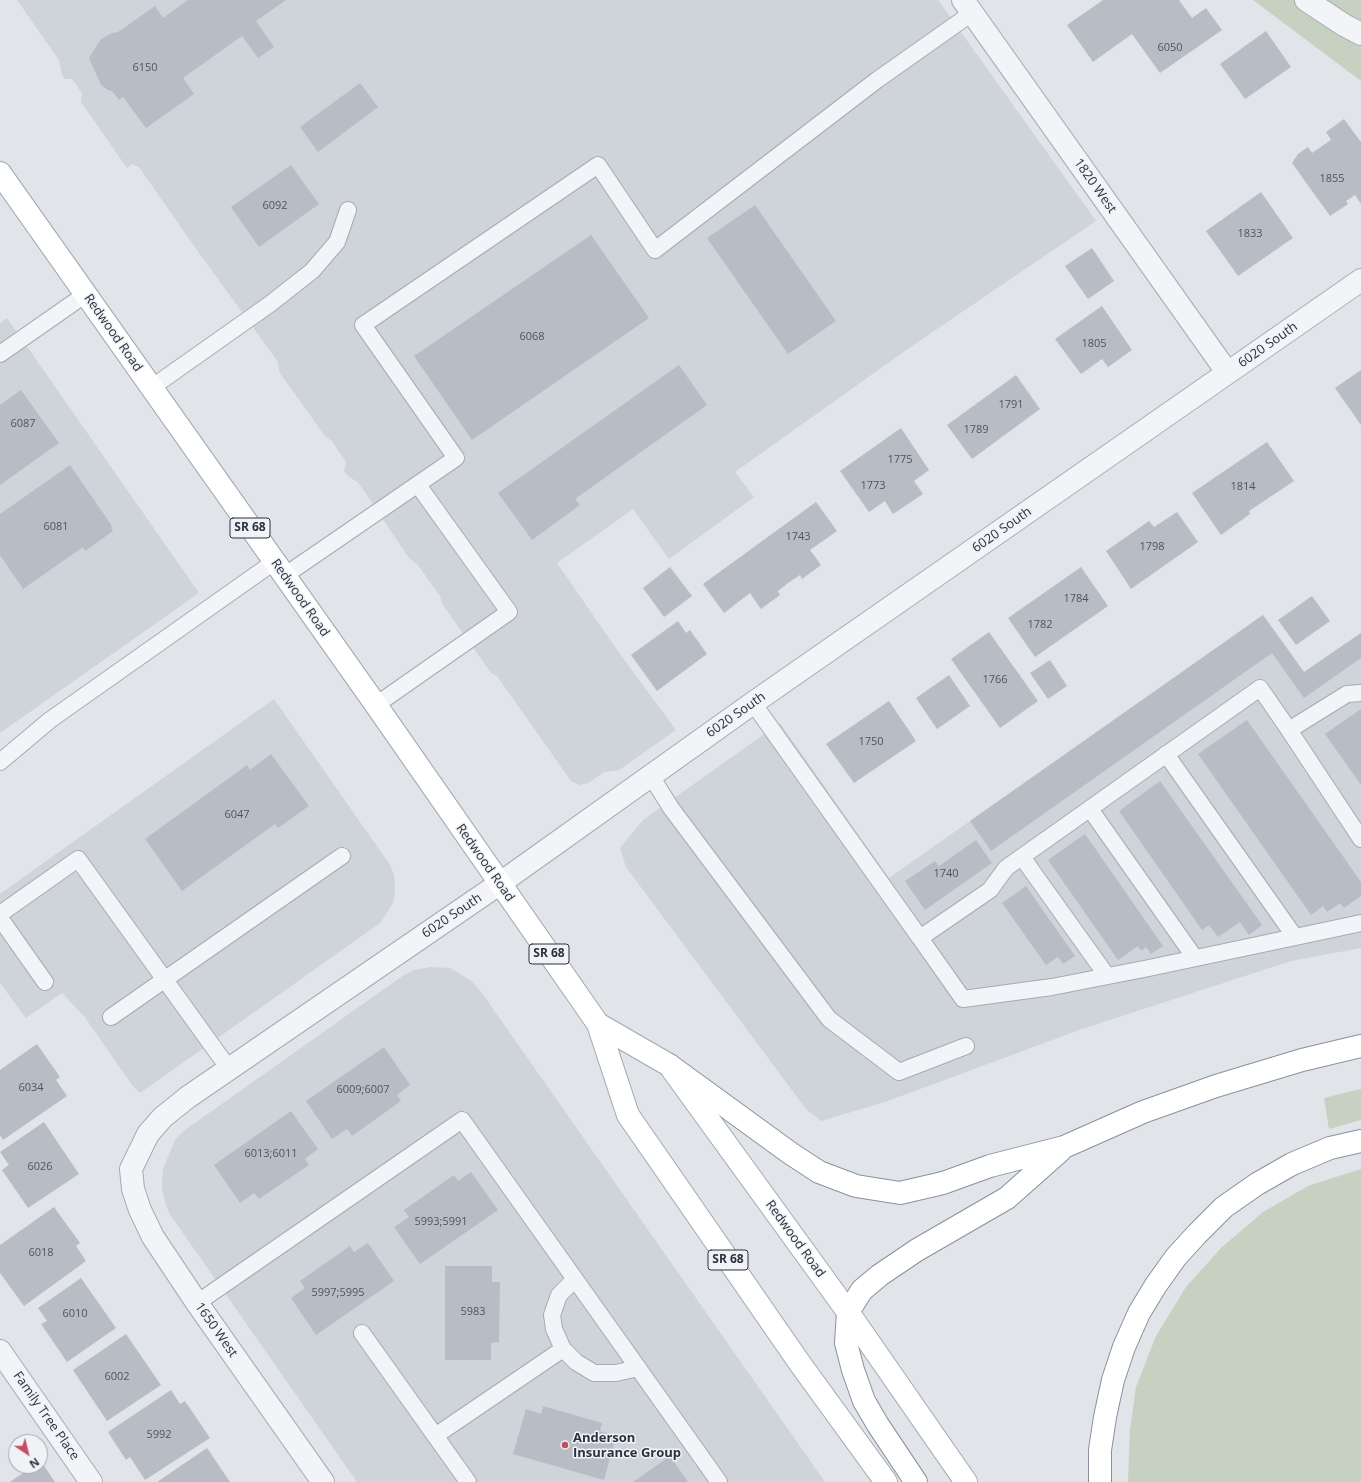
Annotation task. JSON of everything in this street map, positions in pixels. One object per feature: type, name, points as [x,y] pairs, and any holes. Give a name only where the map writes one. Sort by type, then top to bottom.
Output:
[{"type":"main road","name":"Redwood Road","points":[[0,173],[376,705],[598,1024],[628,1115],[801,1365],[886,1482]]},
{"type":"main road","name":"Redwood Road","points":[[598,1024],[669,1065],[848,1312],[966,1482]]},
{"type":"main road","points":[[669,1065],[813,1169],[856,1186],[900,1193],[943,1183],[990,1166],[1064,1147],[1143,1112],[1216,1086],[1302,1060],[1361,1046]]},
{"type":"main road","points":[[1100,1482],[1100,1450],[1105,1417],[1115,1373],[1124,1347],[1139,1313],[1156,1285],[1176,1257],[1224,1207],[1257,1184],[1292,1164],[1330,1148],[1361,1141]]},
{"type":"main road","points":[[916,1482],[864,1401],[853,1370],[846,1343],[848,1312],[862,1290],[880,1275],[917,1250],[1007,1198],[1064,1147]]},
{"type":"street","points":[[1306,0],[1344,25],[1361,34]]},
{"type":"street","name":"1820 West","points":[[968,7],[1227,372]]},
{"type":"street","name":"6020 South","points":[[131,1169],[148,1134],[163,1116],[188,1097],[500,884],[753,703],[1361,280]]},
{"type":"street","name":"1650 West","points":[[131,1169],[133,1189],[153,1238],[323,1482]]},
{"type":"street","name":"Family Tree Place","points":[[0,1351],[91,1482]]},
{"type":"lane","points":[[0,762],[50,720],[279,569],[418,485],[456,458],[363,325],[598,165],[654,250],[877,80],[968,7]]},
{"type":"lane","points":[[151,388],[270,304],[312,271],[337,242],[348,210]]},
{"type":"lane","points":[[0,354],[86,294]]},
{"type":"lane","points":[[376,705],[509,612],[418,485]]},
{"type":"lane","points":[[920,938],[990,890],[1006,868],[1260,688],[1361,839]]},
{"type":"lane","points":[[1289,730],[1347,694],[1361,693]]},
{"type":"lane","points":[[753,703],[963,999],[1052,987],[1361,923]]},
{"type":"lane","points":[[1166,754],[1295,937]]},
{"type":"lane","points":[[651,776],[671,808],[828,1020],[899,1072],[966,1046]]},
{"type":"lane","points":[[1090,809],[1195,958]]},
{"type":"lane","points":[[111,1017],[342,856]]},
{"type":"lane","points":[[1022,857],[1107,976]]},
{"type":"lane","points":[[0,914],[78,859],[229,1069]]},
{"type":"lane","points":[[0,918],[44,982]]},
{"type":"lane","points":[[197,1303],[462,1120],[719,1482]]},
{"type":"lane","points":[[575,1279],[559,1296],[552,1315],[554,1329],[563,1349],[576,1362],[594,1373],[616,1373],[638,1368]]},
{"type":"lane","points":[[362,1333],[468,1482]]},
{"type":"lane","points":[[436,1436],[563,1349]]},
{"type":"shaded area","points":[[17,0],[938,0],[1096,221],[909,348],[735,472],[754,497],[669,559],[633,509],[557,563],[617,650],[676,730],[619,770],[604,772],[588,783],[580,785],[571,781],[497,676],[491,673],[448,612],[442,603],[440,596],[417,564],[409,558],[358,482],[349,477],[344,471],[346,462],[332,441],[325,436],[282,376],[279,371],[278,362],[139,167],[132,164],[127,168],[81,102],[82,93],[72,79],[65,79],[62,75],[59,60]]},
{"type":"shaded area","points":[[7,318],[199,593],[0,733],[0,323]]},
{"type":"shaded area","points":[[1263,615],[1304,672],[1361,633],[1361,948],[1291,961],[1082,1029],[885,1102],[821,1121],[806,1109],[626,867],[620,848],[643,820],[780,723],[889,878]]},
{"type":"shaded area","points":[[274,699],[390,865],[394,875],[395,890],[393,903],[380,923],[140,1093],[132,1085],[84,1016],[62,993],[26,1018],[0,983],[0,894]]},
{"type":"shaded area","points":[[430,967],[450,968],[470,980],[479,989],[825,1482],[357,1482],[169,1213],[162,1187],[163,1169],[175,1140],[185,1130],[404,975],[415,970]]},
{"type":"green space","points":[[1253,0],[1361,0],[1361,81]]},
{"type":"green space","points":[[1361,1089],[1361,1120],[1329,1129],[1324,1098]]},
{"type":"green space","points":[[1361,1169],[1361,1482],[1128,1482],[1130,1430],[1136,1387],[1156,1336],[1186,1287],[1221,1248],[1263,1212],[1308,1186]]},
{"type":"building","points":[[188,0],[286,0],[256,21],[274,47],[258,58],[242,36],[183,78],[194,94],[146,128],[123,97],[119,100],[112,91],[101,85],[89,58],[101,39],[112,33],[118,32],[155,6],[163,18]]},
{"type":"building","points":[[1103,0],[1179,0],[1192,18],[1206,8],[1222,30],[1160,73],[1132,34],[1093,62],[1067,25]]},
{"type":"building","points":[[1266,31],[1291,67],[1245,99],[1220,64]]},
{"type":"building","points":[[360,83],[378,107],[318,152],[300,127]]},
{"type":"building","points":[[1344,119],[1361,142],[1361,204],[1355,195],[1346,201],[1348,204],[1330,216],[1292,163],[1298,154],[1308,147],[1312,153],[1331,140],[1326,132]]},
{"type":"building","points":[[291,165],[319,204],[259,247],[231,207]]},
{"type":"building","points":[[1261,192],[1293,238],[1238,276],[1206,231]]},
{"type":"building","points":[[755,205],[836,321],[788,354],[707,238]]},
{"type":"building","points":[[591,235],[649,318],[472,440],[414,356]]},
{"type":"building","points":[[1092,248],[1114,281],[1088,299],[1065,266]]},
{"type":"building","points":[[1102,306],[1132,350],[1108,367],[1102,359],[1081,374],[1055,339]]},
{"type":"building","points":[[679,365],[707,405],[575,499],[580,505],[532,540],[498,493]]},
{"type":"building","points":[[1361,370],[1361,425],[1335,388]]},
{"type":"building","points":[[1016,375],[1040,409],[972,459],[947,425]]},
{"type":"building","points":[[21,390],[59,443],[0,485],[0,405]]},
{"type":"building","points":[[901,428],[929,470],[914,481],[923,494],[893,514],[885,501],[869,512],[840,471]]},
{"type":"building","points":[[1267,442],[1294,481],[1249,511],[1250,514],[1221,535],[1192,493]]},
{"type":"building","points":[[70,465],[112,526],[111,528],[113,531],[85,551],[83,547],[23,589],[0,555],[0,514]]},
{"type":"building","points":[[816,502],[837,531],[810,550],[821,565],[802,579],[800,575],[788,583],[778,591],[780,595],[761,609],[750,593],[724,613],[703,584]]},
{"type":"building","points":[[1177,512],[1198,542],[1131,589],[1106,551],[1149,521],[1154,527]]},
{"type":"building","points":[[670,567],[692,596],[664,617],[643,588]]},
{"type":"building","points":[[1081,567],[1108,606],[1035,657],[1008,618]]},
{"type":"building","points":[[1312,596],[1330,621],[1296,645],[1278,620]]},
{"type":"building","points":[[1263,615],[1304,672],[1361,633],[1361,658],[1304,698],[1272,653],[991,851],[970,821]]},
{"type":"building","points":[[678,621],[686,633],[690,630],[707,654],[657,691],[631,655]]},
{"type":"building","points":[[989,632],[1038,701],[1000,728],[951,659]]},
{"type":"building","points":[[1050,660],[1067,686],[1048,699],[1030,673]]},
{"type":"building","points":[[949,675],[970,706],[937,729],[916,698]]},
{"type":"building","points":[[889,701],[916,741],[854,783],[826,744]]},
{"type":"building","points":[[1361,709],[1361,785],[1325,734]]},
{"type":"building","points":[[1247,720],[1361,882],[1361,896],[1344,908],[1340,903],[1327,912],[1323,906],[1311,915],[1198,754]]},
{"type":"building","points":[[271,754],[309,806],[278,828],[275,824],[182,891],[145,839],[247,765],[250,770]]},
{"type":"building","points":[[1160,781],[1262,925],[1249,935],[1240,922],[1218,937],[1209,925],[1202,930],[1119,811]]},
{"type":"building","points":[[1085,834],[1163,946],[1151,954],[1146,947],[1141,951],[1138,946],[1118,960],[1048,860]]},
{"type":"building","points":[[976,840],[992,863],[925,910],[905,881],[935,861],[939,866]]},
{"type":"building","points":[[1026,886],[1075,956],[1063,964],[1058,957],[1046,965],[1002,903]]},
{"type":"building","points":[[37,1044],[60,1077],[56,1080],[67,1096],[3,1140],[0,1135],[0,1070]]},
{"type":"building","points":[[384,1047],[410,1085],[397,1095],[401,1101],[352,1136],[347,1129],[332,1139],[306,1101]]},
{"type":"building","points":[[291,1111],[318,1149],[305,1159],[309,1165],[259,1199],[254,1193],[240,1203],[214,1165]]},
{"type":"building","points":[[44,1122],[79,1174],[28,1208],[2,1170],[9,1165],[0,1152]]},
{"type":"building","points":[[471,1172],[498,1210],[420,1264],[394,1227],[409,1217],[404,1210],[454,1175],[458,1181]]},
{"type":"building","points":[[54,1207],[80,1243],[76,1246],[86,1261],[24,1306],[0,1273],[0,1245]]},
{"type":"building","points":[[368,1243],[394,1281],[316,1335],[291,1298],[305,1288],[300,1281],[350,1246],[354,1252]]},
{"type":"building","points":[[445,1266],[492,1266],[492,1282],[500,1282],[499,1342],[491,1343],[491,1360],[445,1360]]},
{"type":"building","points":[[81,1278],[116,1328],[67,1362],[41,1324],[47,1321],[38,1308]]},
{"type":"building","points":[[126,1334],[161,1385],[107,1421],[73,1370]]},
{"type":"building","points":[[171,1390],[180,1404],[185,1401],[210,1438],[145,1480],[130,1457],[126,1460],[108,1432]]},
{"type":"building","name":"Anderson Insurance Group","points":[[543,1406],[602,1423],[600,1431],[616,1436],[604,1480],[513,1454],[526,1409],[541,1414]]},
{"type":"building","points":[[207,1448],[230,1482],[157,1482]]},
{"type":"building","points":[[670,1456],[688,1482],[633,1482]]},
{"type":"building","points":[[48,1472],[55,1482],[10,1482],[22,1474],[48,1474]]},
{"type":"place","name":"Anderson Insurance Group","points":[[565,1445]]}]
